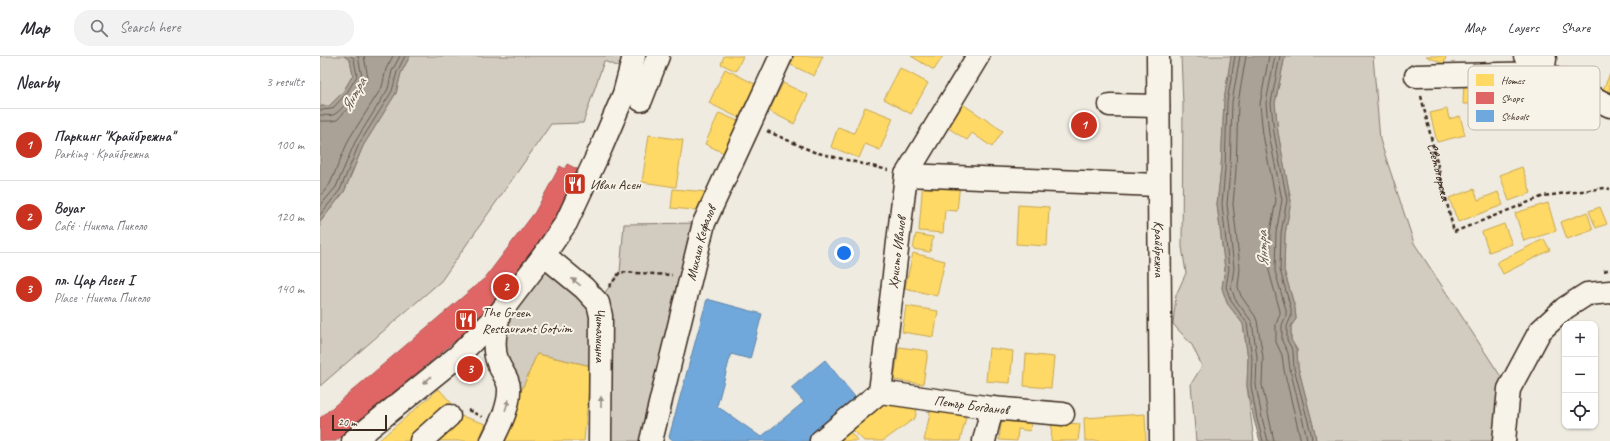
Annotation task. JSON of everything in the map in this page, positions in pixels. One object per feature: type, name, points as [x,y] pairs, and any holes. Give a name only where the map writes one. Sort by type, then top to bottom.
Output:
[{"type":"street","points":[[353,441],[458,356],[499,314],[544,255],[566,223],[601,148],[624,94],[634,56]]},
{"type":"street","points":[[641,100],[658,56]]},
{"type":"street","name":"Михаил Кефалов","points":[[650,441],[704,223],[781,56]]},
{"type":"street","name":"Христо Иванов","points":[[880,392],[906,175],[978,56]]},
{"type":"street","name":"Крайбрежна","points":[[1158,56],[1161,441]]},
{"type":"street","points":[[1525,56],[1544,64]]},
{"type":"street","points":[[1523,66],[1544,64]]},
{"type":"street","points":[[1416,76],[1468,71]]},
{"type":"street","points":[[1600,100],[1610,106]]},
{"type":"street","points":[[1110,105],[1158,106]]},
{"type":"street","points":[[906,175],[1158,185]]},
{"type":"street","name":"Читалищна","points":[[544,255],[584,288],[598,302],[601,323],[600,441]]},
{"type":"street","points":[[1504,441],[1509,389],[1540,331],[1565,308],[1587,294],[1610,292]]},
{"type":"street","points":[[499,314],[494,345],[499,367]]},
{"type":"street","points":[[458,356],[476,356],[488,359],[499,367],[506,377],[510,389],[509,400],[496,433]]},
{"type":"street","points":[[821,441],[880,392]]},
{"type":"street","name":"Петър Богданов","points":[[880,392],[992,408],[1063,414]]},
{"type":"street","points":[[984,441],[992,408]]},
{"type":"street","points":[[421,441],[458,413]]},
{"type":"path","name":"Светогорска","points":[[1416,76],[1454,232],[1544,196],[1605,188],[1610,189]]},
{"type":"path","points":[[750,123],[814,152],[906,175]]},
{"type":"path","points":[[598,302],[620,272],[677,276],[686,292]]},
{"type":"path","points":[[458,413],[496,433]]},
{"type":"shaded area","points":[[320,56],[344,56],[350,60],[353,75],[343,92],[329,107],[320,107]]},
{"type":"shaded area","points":[[410,56],[660,56],[649,80],[604,61],[583,123],[551,124],[441,281],[320,386],[320,222],[344,192],[363,146],[396,93],[401,73]]},
{"type":"shaded area","points":[[1181,56],[1231,56],[1224,101],[1221,169],[1217,204],[1225,269],[1222,288],[1227,303],[1243,324],[1248,358],[1247,386],[1254,441],[1196,441],[1191,384],[1202,366],[1192,345],[1173,324],[1176,295],[1186,273],[1182,247],[1183,104]]},
{"type":"shaded area","points":[[1285,56],[1373,56],[1380,140],[1414,243],[1509,389],[1502,441],[1316,441],[1298,367],[1297,350],[1291,340],[1291,326],[1296,319],[1295,308],[1284,270],[1285,234],[1291,201],[1278,133],[1275,103]]},
{"type":"shaded area","points":[[704,223],[651,441],[600,441],[591,366],[537,354],[516,404],[499,314],[544,255],[598,302],[620,272],[624,224]]},
{"type":"water","name":"Янтра","points":[[344,56],[410,56],[401,73],[396,93],[363,146],[344,192],[320,222],[320,107],[329,106],[343,92],[353,75],[350,60]]},
{"type":"water","name":"Янтра","points":[[1231,56],[1285,56],[1275,103],[1278,133],[1291,201],[1285,234],[1284,270],[1295,308],[1296,319],[1291,326],[1291,340],[1297,350],[1298,367],[1316,441],[1260,441],[1247,386],[1248,358],[1243,324],[1227,303],[1222,288],[1225,269],[1217,204],[1221,169],[1224,101]]},
{"type":"building: Homes","points":[[724,56],[743,56],[736,71],[721,64]]},
{"type":"building: Homes","points":[[793,56],[823,56],[814,76],[789,64]]},
{"type":"building: Homes","points":[[911,56],[943,56],[934,70]]},
{"type":"building: Homes","points":[[1426,56],[1446,56],[1444,64]]},
{"type":"building: Homes","points":[[900,68],[928,83],[911,114],[884,99]]},
{"type":"building: Homes","points":[[725,69],[755,84],[739,118],[709,103]]},
{"type":"building: Homes","points":[[1610,74],[1610,98],[1601,94]]},
{"type":"building: Homes","points":[[1464,81],[1468,81],[1468,104],[1463,104]]},
{"type":"building: Homes","points":[[783,83],[808,95],[794,124],[769,111]]},
{"type":"building: Homes","points":[[961,103],[1003,131],[992,147],[972,133],[967,140],[945,126]]},
{"type":"building: Homes","points":[[865,107],[893,118],[880,150],[865,144],[859,158],[831,147],[838,127],[854,133]]},
{"type":"building: Homes","points":[[1447,109],[1449,119],[1460,116],[1465,135],[1437,142],[1430,113]]},
{"type":"building: Homes","points":[[719,113],[738,121],[724,153],[705,144]]},
{"type":"building: Homes","points":[[649,135],[683,140],[676,187],[642,182]]},
{"type":"building: Homes","points":[[1522,167],[1531,193],[1509,201],[1500,175]]},
{"type":"building: Homes","points":[[923,180],[960,183],[957,211],[945,210],[943,233],[919,231]]},
{"type":"building: Homes","points":[[673,189],[707,192],[706,211],[671,208]]},
{"type":"building: Homes","points":[[1474,189],[1478,200],[1498,192],[1503,205],[1458,222],[1449,198]]},
{"type":"building: Homes","points":[[1548,203],[1556,231],[1524,241],[1515,213]]},
{"type":"building: Homes","points":[[1018,205],[1049,207],[1047,246],[1016,244]]},
{"type":"building: Homes","points":[[1600,207],[1607,224],[1596,228],[1589,211]]},
{"type":"building: Homes","points":[[1587,212],[1593,230],[1567,239],[1561,222]]},
{"type":"building: Homes","points":[[1504,224],[1512,244],[1489,252],[1482,232]]},
{"type":"building: Homes","points":[[916,234],[933,237],[930,252],[913,249]]},
{"type":"building: Homes","points":[[1544,239],[1550,250],[1503,274],[1497,262]]},
{"type":"building: Homes","points":[[913,253],[945,261],[937,296],[905,288]]},
{"type":"building: Homes","points":[[906,306],[938,311],[934,337],[902,332]]},
{"type":"building: Homes","points":[[899,347],[928,351],[923,384],[894,380]]},
{"type":"building: Homes","points":[[989,348],[1013,351],[1010,383],[986,381]]},
{"type":"building: Homes","points":[[537,354],[591,366],[584,441],[500,441]]},
{"type":"building: Homes","points":[[1026,354],[1054,357],[1051,388],[1024,386]]},
{"type":"building: Homes","points":[[439,389],[454,406],[413,441],[378,441]]},
{"type":"building: Homes","points":[[887,401],[919,401],[915,418],[883,441],[864,441],[853,430]]},
{"type":"building: Homes","points":[[931,409],[966,417],[960,441],[924,441]]},
{"type":"building: Homes","points":[[1003,411],[1032,415],[1030,431],[1018,429],[1017,441],[999,440]]},
{"type":"building: Homes","points":[[1145,414],[1146,441],[1085,441],[1084,418]]},
{"type":"building: Homes","points":[[458,415],[486,424],[478,441],[431,441]]},
{"type":"building: Homes","points":[[1052,422],[1080,424],[1078,441],[1051,441]]},
{"type":"building: Homes","points":[[850,432],[858,441],[840,441]]},
{"type":"building: Shops","points":[[567,164],[581,171],[585,179],[506,298],[336,441],[320,441],[320,418],[485,278],[535,212],[560,166],[565,169]]},
{"type":"building: Schools","points":[[707,299],[762,314],[750,359],[731,354],[717,406],[761,437],[804,402],[791,388],[825,360],[860,403],[813,441],[674,441],[669,437]]},
{"type":"place","name":"Паркинг \"Крайбрежна\"","points":[[1084,125]]},
{"type":"place","name":"Иван Асен","points":[[575,184]]},
{"type":"place","name":"Boyar","points":[[506,287]]},
{"type":"place","name":"The Green Restaurant Gotvim","points":[[466,320]]},
{"type":"place","name":"пл. Цар Асен I","points":[[470,369]]}]
